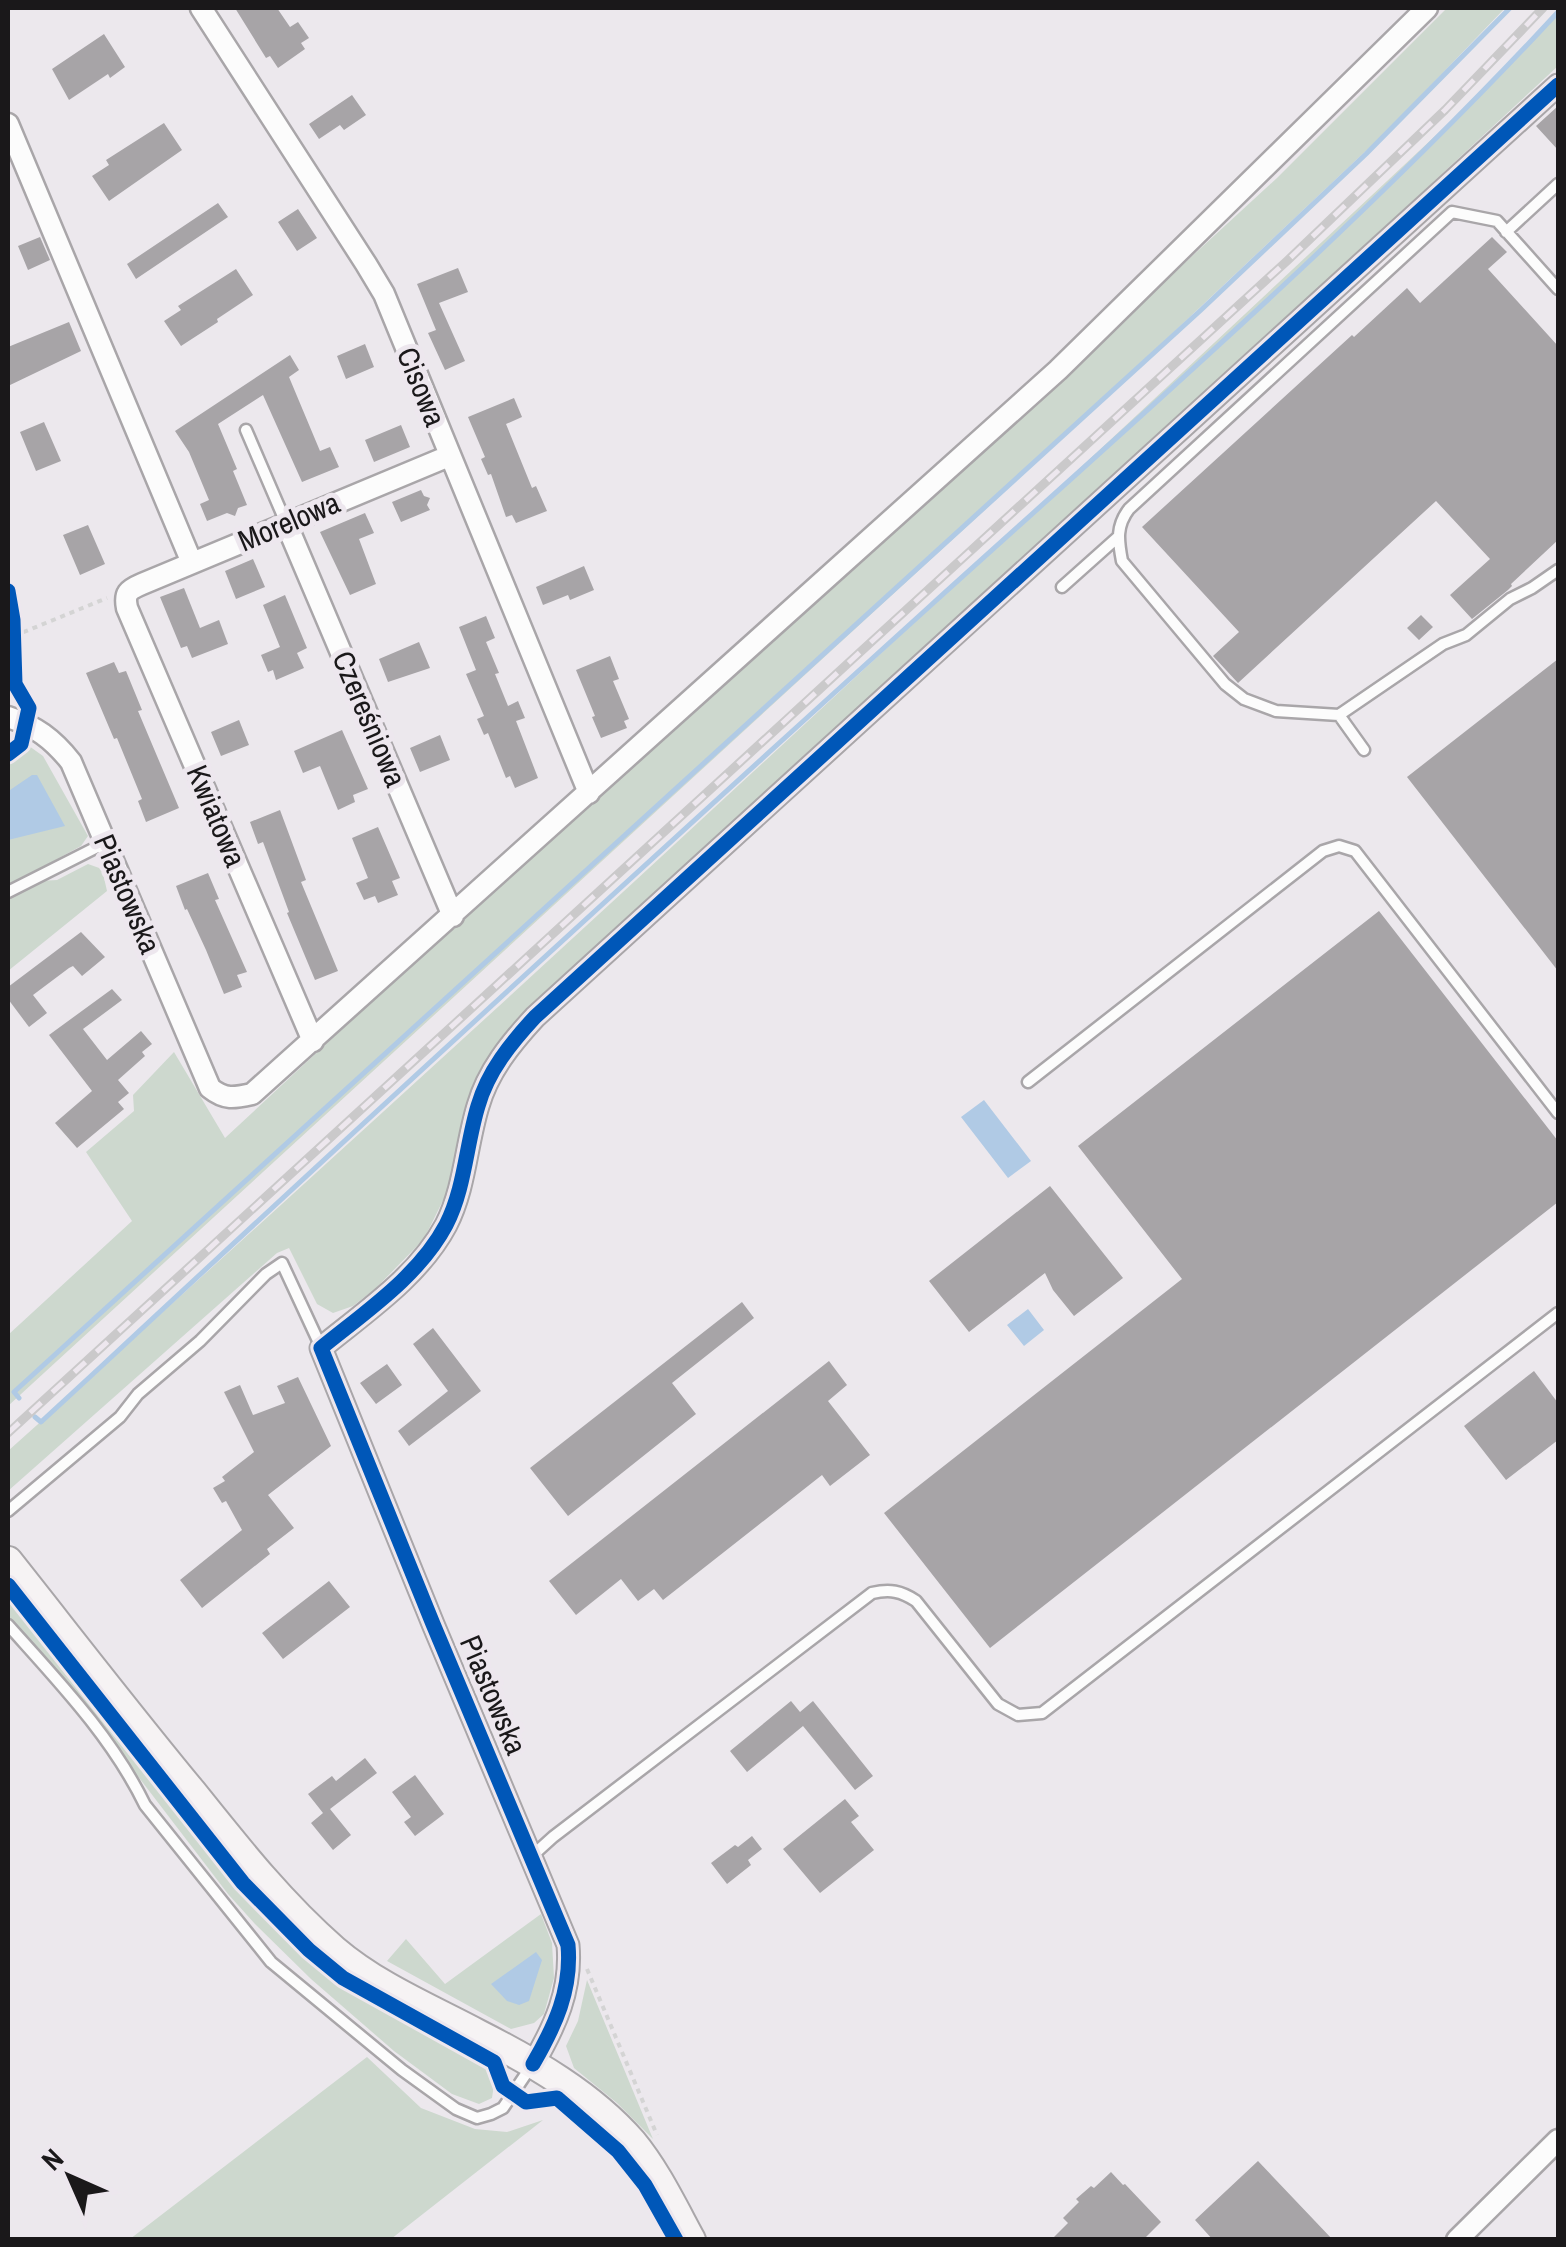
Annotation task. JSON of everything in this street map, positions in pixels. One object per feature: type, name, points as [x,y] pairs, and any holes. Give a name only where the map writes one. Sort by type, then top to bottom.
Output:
[{"type":"street","name":"Cisowa","points":[[201,8],[384,294],[588,793]]},
{"type":"street","points":[[313,1042],[1058,370],[1428,8]]},
{"type":"street","points":[[321,1348],[411,1272],[431,1249],[447,1224],[458,1194],[478,1104],[488,1079],[501,1056],[535,1017],[1558,85]]},
{"type":"street","points":[[8,124],[192,563]]},
{"type":"street","name":"Morelowa","points":[[129,589],[449,456]]},
{"type":"street","name":"Czereśniowa","points":[[286,523],[452,916]]},
{"type":"street","name":"Kwiatowa","points":[[129,589],[127,608],[313,1042]]},
{"type":"street","name":"Piastowska","points":[[8,717],[45,734],[71,762],[210,1088],[220,1096],[232,1098],[252,1094],[313,1042]]},
{"type":"street","name":"Piastowska","points":[[321,1348],[565,1934],[570,1966],[558,2018],[533,2064]]},
{"type":"street","points":[[8,1561],[259,1875],[334,1950],[384,1985],[533,2064],[596,2108],[632,2143],[658,2180],[690,2240]]},
{"type":"street","points":[[1457,2240],[1558,2140]]},
{"type":"lane","points":[[1506,232],[1558,184]]},
{"type":"lane","points":[[1558,289],[1496,222],[1452,212],[1129,509],[1120,520],[1118,537],[1122,561],[1225,684],[1244,699],[1276,711],[1339,715],[1443,644],[1466,635],[1510,599],[1558,570]]},
{"type":"lane","points":[[246,430],[286,523]]},
{"type":"lane","points":[[1062,587],[1118,537]]},
{"type":"lane","points":[[1339,715],[1364,750]]},
{"type":"lane","points":[[8,892],[106,843]]},
{"type":"lane","points":[[1028,1082],[1323,852],[1339,846],[1355,850],[1558,1113]]},
{"type":"lane","name":"Piastowska","points":[[8,1509],[120,1417],[138,1394],[282,1263],[321,1348]]},
{"type":"lane","points":[[532,1856],[872,1593],[903,1592],[916,1601],[990,1696],[1009,1712],[1030,1716],[1050,1708],[1558,1313]]},
{"type":"lane","points":[[8,1626],[80,1706],[134,1782],[145,1806],[271,1962],[402,2070],[466,2114],[477,2118],[503,2108],[533,2064]]},
{"type":"path","points":[[14,636],[129,589]]},
{"type":"path","points":[[570,1966],[584,1965],[589,1970],[663,2148]]},
{"type":"shaded area","points":[[1447,8],[1505,8],[1388,130],[1000,496],[8,1406],[8,1335],[132,1221],[86,1152],[134,1111],[133,1095],[174,1052],[225,1138],[1277,178]]},
{"type":"shaded area","points":[[1558,12],[1558,66],[1081,509],[500,1039],[477,1075],[452,1182],[424,1239],[375,1289],[353,1306],[333,1313],[317,1304],[289,1248],[277,1253],[8,1491],[8,1451],[384,1112],[942,597],[1497,78]]},
{"type":"shaded area","points":[[29,746],[43,756],[88,836],[81,846],[8,886],[8,764]]},
{"type":"shaded area","points":[[88,864],[102,869],[107,891],[8,971],[8,899],[40,881],[57,880]]},
{"type":"shaded area","points":[[8,1600],[228,1879],[301,1955],[353,1993],[482,2059],[494,2084],[492,2098],[479,2104],[452,2094],[394,2051],[255,1924],[140,1779],[8,1627]]},
{"type":"shaded area","points":[[541,1914],[552,1943],[554,1978],[544,2014],[534,2023],[511,2029],[387,1961],[406,1939],[445,1984]]},
{"type":"shaded area","points":[[587,1980],[653,2139],[574,2068],[566,2046],[578,2021]]},
{"type":"shaded area","points":[[367,2057],[421,2108],[475,2129],[507,2132],[543,2120],[391,2239],[130,2239]]},
{"type":"water","points":[[37,775],[65,826],[8,840],[8,795]]},
{"type":"water","points":[[984,1100],[1031,1161],[1008,1178],[961,1117]]},
{"type":"water","points":[[1028,1309],[1044,1330],[1024,1346],[1007,1325]]},
{"type":"water","points":[[536,1952],[542,1960],[529,2001],[519,2005],[507,2001],[491,1984]]},
{"type":"building","points":[[235,8],[277,8],[290,27],[298,22],[309,38],[301,43],[305,49],[278,68],[270,56],[266,58]]},
{"type":"building","points":[[104,34],[125,67],[69,100],[52,69]]},
{"type":"building","points":[[352,95],[366,115],[344,130],[340,125],[319,139],[309,124]]},
{"type":"building","points":[[1558,106],[1558,150],[1536,126]]},
{"type":"building","points":[[164,123],[182,150],[109,201],[92,176],[109,165],[106,160]]},
{"type":"building","points":[[218,203],[228,217],[136,279],[127,264]]},
{"type":"building","points":[[298,209],[317,238],[297,251],[278,222]]},
{"type":"building","points":[[40,237],[50,260],[28,270],[18,246]]},
{"type":"building","points":[[1492,237],[1507,252],[1488,269],[1558,346],[1558,540],[1472,619],[1450,595],[1490,559],[1436,501],[1238,683],[1213,656],[1239,632],[1142,527],[1407,288],[1420,303]]},
{"type":"building","points":[[458,268],[468,292],[439,303],[465,361],[445,370],[428,333],[436,330],[417,284]]},
{"type":"building","points":[[236,269],[253,295],[181,346],[164,321],[181,310],[178,306]]},
{"type":"building","points":[[69,322],[81,351],[8,386],[8,347]]},
{"type":"building","points":[[365,344],[374,367],[346,379],[337,356]]},
{"type":"building","points":[[290,355],[299,370],[289,377],[320,451],[330,447],[339,467],[302,482],[263,395],[218,424],[247,505],[238,508],[235,516],[227,513],[207,521],[200,504],[209,500],[189,452],[175,431]]},
{"type":"building","points":[[514,398],[522,417],[506,424],[532,488],[536,486],[547,511],[516,523],[512,515],[506,517],[468,417]]},
{"type":"building","points":[[44,422],[61,461],[36,471],[20,432]]},
{"type":"building","points":[[401,425],[410,447],[374,462],[365,440]]},
{"type":"building","points":[[421,490],[430,498],[430,510],[401,522],[392,502]]},
{"type":"building","points":[[365,513],[374,533],[359,539],[376,584],[350,595],[320,532]]},
{"type":"building","points":[[88,525],[105,564],[80,575],[63,535]]},
{"type":"building","points":[[253,559],[265,587],[236,599],[225,571]]},
{"type":"building","points":[[584,566],[594,590],[543,605],[536,587]]},
{"type":"building","points":[[184,588],[200,628],[219,620],[228,644],[192,658],[187,646],[181,648],[160,597]]},
{"type":"building","points":[[285,595],[307,648],[297,653],[304,668],[276,680],[261,655],[280,647],[263,605]]},
{"type":"building","points":[[1421,615],[1433,627],[1419,640],[1407,628]]},
{"type":"building","points":[[486,616],[495,638],[486,642],[499,673],[495,674],[508,706],[518,701],[525,718],[516,721],[538,778],[515,788],[510,776],[506,778],[488,733],[484,735],[477,719],[484,716],[466,674],[476,670],[459,627]]},
{"type":"building","points":[[419,642],[430,668],[388,682],[379,659]]},
{"type":"building","points":[[610,656],[619,679],[613,681],[629,719],[624,721],[627,728],[601,738],[576,670]]},
{"type":"building","points":[[1558,659],[1558,971],[1407,777]]},
{"type":"building","points":[[114,662],[119,673],[126,671],[142,710],[138,711],[179,808],[146,822],[138,801],[142,799],[86,673]]},
{"type":"building","points":[[239,720],[249,745],[221,756],[211,732]]},
{"type":"building","points":[[342,730],[368,789],[353,795],[355,802],[338,810],[320,766],[303,773],[294,751]]},
{"type":"building","points":[[440,735],[450,760],[420,772],[410,748]]},
{"type":"building","points":[[280,810],[306,880],[301,882],[338,971],[315,980],[263,842],[258,844],[250,822]]},
{"type":"building","points":[[378,827],[400,878],[392,881],[398,895],[378,903],[375,896],[364,900],[356,883],[368,878],[352,838]]},
{"type":"building","points":[[208,873],[219,899],[215,900],[247,972],[237,975],[242,987],[224,994],[176,886]]},
{"type":"building","points":[[1379,911],[1558,1141],[1558,1202],[990,1648],[884,1513],[1182,1279],[1078,1146]]},
{"type":"building","points":[[81,932],[105,957],[82,976],[73,966],[69,968],[33,995],[47,1013],[29,1027],[8,999],[8,987]]},
{"type":"building","points":[[112,989],[122,1000],[83,1029],[107,1060],[141,1031],[152,1044],[142,1052],[145,1056],[118,1080],[129,1093],[118,1102],[124,1109],[77,1148],[55,1123],[92,1091],[49,1035]]},
{"type":"building","points":[[1050,1186],[1123,1278],[1074,1316],[1045,1273],[969,1332],[929,1281]]},
{"type":"building","points":[[742,1302],[754,1318],[672,1383],[696,1414],[568,1516],[530,1468]]},
{"type":"building","points":[[433,1328],[481,1391],[409,1446],[398,1431],[448,1391],[413,1344]]},
{"type":"building","points":[[829,1361],[847,1385],[828,1401],[870,1455],[830,1486],[822,1475],[663,1600],[654,1589],[638,1601],[621,1579],[576,1615],[549,1581]]},
{"type":"building","points":[[387,1364],[402,1385],[376,1404],[360,1383]]},
{"type":"building","points":[[1534,1371],[1558,1403],[1558,1440],[1506,1480],[1464,1426]]},
{"type":"building","points":[[298,1377],[331,1446],[268,1495],[294,1528],[267,1549],[270,1554],[202,1608],[180,1580],[242,1530],[226,1501],[222,1503],[213,1488],[254,1452],[224,1392],[240,1385],[253,1415],[285,1403],[277,1386]]},
{"type":"building","points":[[329,1581],[350,1607],[283,1659],[262,1633]]},
{"type":"building","points":[[791,1701],[800,1712],[813,1701],[873,1776],[855,1790],[803,1726],[747,1772],[730,1751]]},
{"type":"building","points":[[365,1758],[377,1773],[330,1809],[351,1835],[333,1850],[311,1823],[323,1813],[308,1794],[332,1776],[336,1781]]},
{"type":"building","points":[[415,1775],[444,1814],[415,1836],[404,1822],[411,1817],[392,1792]]},
{"type":"building","points":[[845,1799],[859,1816],[851,1822],[874,1850],[820,1893],[783,1849]]},
{"type":"building","points":[[752,1836],[762,1849],[748,1860],[751,1865],[727,1884],[711,1863]]},
{"type":"building","points":[[1258,2161],[1333,2240],[1213,2240],[1195,2220]]},
{"type":"building","points":[[1111,2172],[1161,2222],[1143,2240],[1051,2240],[1068,2223],[1063,2218],[1079,2202],[1076,2199]]},
{"type":"waterway","points":[[19,1398],[14,1392],[1201,310],[1366,154],[1510,8]]},
{"type":"waterway","points":[[35,1417],[41,1422],[615,893],[1251,316],[1408,167],[1558,12]]},
{"type":"railway","points":[[8,1433],[1288,260],[1445,110],[1543,8]]},
{"type":"cycle path","points":[[533,2064],[560,2007],[567,1977],[568,1945],[321,1348],[390,1292],[435,1243],[457,1196],[482,1093],[501,1058],[535,1017],[1558,85]]},
{"type":"cycle path","points":[[8,591],[15,684],[29,708],[21,744],[8,754]]},
{"type":"cycle path","points":[[8,1585],[243,1883],[309,1950],[343,1978],[494,2062],[503,2086],[526,2102],[557,2098],[618,2151],[645,2185],[676,2240]]}]
